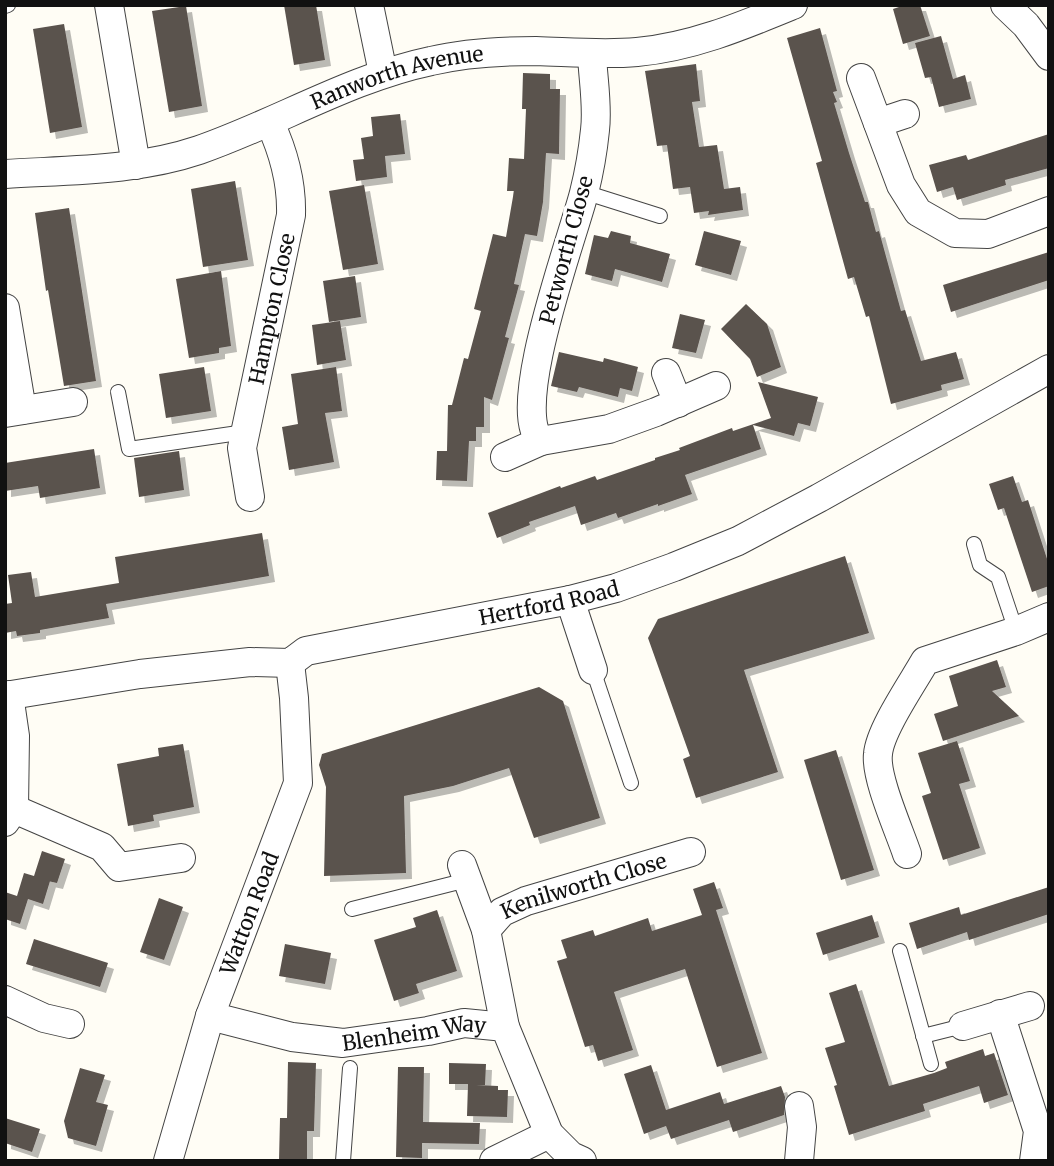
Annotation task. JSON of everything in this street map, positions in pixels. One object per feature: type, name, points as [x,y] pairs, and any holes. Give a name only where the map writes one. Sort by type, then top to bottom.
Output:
[{"type":"street","points":[[109,5],[136,165]]},
{"type":"street","points":[[369,5],[383,73]]},
{"type":"street","name":"Ranworth Avenue","points":[[5,173],[136,165],[197,150],[383,73],[432,61],[468,55],[537,51],[592,55],[671,48],[734,29],[793,5]]},
{"type":"street","points":[[1005,5],[1026,25],[1049,56]]},
{"type":"street","name":"Petworth Close","points":[[541,441],[532,428],[533,375],[584,192],[596,128],[592,55]]},
{"type":"street","points":[[861,78],[901,185],[918,212],[956,233],[988,234],[1049,211]]},
{"type":"street","points":[[878,122],[905,114]]},
{"type":"street","name":"Hampton Close","points":[[250,496],[242,448],[291,215],[292,189],[270,122]]},
{"type":"street","points":[[5,308],[14,412],[74,402]]},
{"type":"street","name":"Hertford Road","points":[[7,696],[140,674],[250,662],[290,663],[306,652],[570,600],[616,588],[738,541],[1049,369]]},
{"type":"street","points":[[666,373],[678,403]]},
{"type":"street","points":[[505,457],[541,441],[609,429],[716,386]]},
{"type":"street","points":[[570,600],[593,670]]},
{"type":"street","points":[[907,854],[880,775],[878,754],[883,737],[925,661],[1016,631],[1049,617]]},
{"type":"street","name":"Watton Road","points":[[168,1161],[210,1016],[298,783],[290,663]]},
{"type":"street","points":[[7,696],[15,736],[10,816],[102,847],[119,867],[181,858]]},
{"type":"street","name":"Kenilworth Close","points":[[486,930],[502,912],[526,901],[691,852]]},
{"type":"street","name":"Kenilworth Close","points":[[465,873],[486,930],[505,1027]]},
{"type":"street","points":[[5,1000],[44,1018],[70,1024]]},
{"type":"street","points":[[963,1026],[1030,1006]]},
{"type":"street","points":[[1000,1014],[1038,1131],[1034,1161]]},
{"type":"street","name":"Blenheim Way","points":[[210,1016],[292,1037],[343,1043],[464,1023],[505,1027],[549,1134],[571,1156],[582,1161]]},
{"type":"street","points":[[799,1106],[802,1127],[799,1161]]},
{"type":"street","points":[[494,1161],[549,1134]]},
{"type":"lane","points":[[584,192],[660,216]]},
{"type":"lane","points":[[118,392],[129,449],[245,432]]},
{"type":"lane","points":[[974,544],[980,565],[998,577],[1016,631]]},
{"type":"lane","points":[[593,670],[631,783]]},
{"type":"lane","points":[[352,909],[465,873]]},
{"type":"lane","points":[[900,951],[931,1064]]},
{"type":"lane","points":[[923,1036],[963,1026]]},
{"type":"lane","points":[[344,1161],[350,1068]]},
{"type":"building","points":[[284,5],[316,5],[325,60],[294,65]]},
{"type":"building","points":[[905,5],[920,5],[930,36],[903,44],[893,9]]},
{"type":"building","points":[[186,6],[202,106],[169,112],[152,11]]},
{"type":"building","points":[[64,24],[82,127],[50,133],[33,29]]},
{"type":"building","points":[[820,28],[837,91],[833,92],[837,102],[834,103],[849,153],[865,202],[868,202],[876,232],[879,231],[901,311],[905,310],[921,361],[956,352],[964,379],[941,385],[942,390],[891,404],[869,316],[866,317],[854,277],[848,279],[816,163],[822,161],[787,38]]},
{"type":"building","points":[[941,36],[953,79],[965,75],[971,99],[939,107],[931,77],[925,78],[915,43]]},
{"type":"building","points":[[696,64],[700,101],[692,102],[699,147],[717,145],[724,189],[740,187],[743,210],[708,215],[709,211],[694,213],[690,187],[673,189],[667,145],[657,146],[645,71]]},
{"type":"building","points":[[523,73],[550,74],[550,89],[560,89],[559,154],[546,153],[543,202],[537,236],[525,234],[514,284],[519,285],[505,337],[509,338],[492,400],[484,397],[484,427],[476,427],[476,441],[469,441],[467,481],[436,480],[437,451],[447,451],[448,405],[452,405],[464,358],[468,359],[481,311],[474,309],[493,234],[506,237],[514,191],[507,191],[509,158],[524,159],[526,109],[522,109]]},
{"type":"building","points":[[400,114],[405,154],[385,156],[387,177],[356,181],[353,160],[364,159],[361,138],[373,136],[371,117]]},
{"type":"building","points":[[1049,134],[1049,168],[1005,180],[1006,185],[957,200],[953,187],[937,192],[929,165],[966,155],[968,160]]},
{"type":"building","points":[[235,181],[248,260],[203,267],[191,189]]},
{"type":"building","points":[[364,185],[378,264],[343,270],[329,191]]},
{"type":"building","points":[[69,208],[96,381],[64,386],[35,213]]},
{"type":"building","points":[[611,231],[631,236],[630,243],[670,254],[662,282],[615,269],[612,281],[585,274],[594,235],[608,238]]},
{"type":"building","points":[[704,231],[741,241],[731,275],[695,265]]},
{"type":"building","points":[[1049,252],[1049,280],[951,312],[943,285]]},
{"type":"building","points":[[221,271],[231,346],[219,348],[219,353],[189,358],[176,279]]},
{"type":"building","points":[[355,276],[361,317],[329,322],[323,281]]},
{"type":"building","points":[[746,304],[767,324],[781,367],[757,377],[750,359],[721,329]]},
{"type":"building","points":[[680,314],[705,320],[696,353],[672,348]]},
{"type":"building","points":[[340,321],[346,360],[317,365],[312,325]]},
{"type":"building","points":[[559,352],[603,362],[604,358],[638,367],[632,391],[620,388],[618,397],[579,387],[577,392],[551,386]]},
{"type":"building","points":[[204,367],[211,411],[166,418],[159,374]]},
{"type":"building","points":[[336,367],[342,411],[325,413],[334,462],[289,470],[282,427],[298,424],[291,374]]},
{"type":"building","points":[[758,382],[818,397],[810,426],[798,423],[794,436],[753,425],[761,449],[685,475],[692,494],[618,518],[616,513],[581,525],[575,506],[529,522],[530,525],[497,538],[488,513],[560,486],[561,488],[595,476],[597,480],[655,460],[732,428],[733,431],[771,418]]},
{"type":"building","points":[[94,449],[100,488],[40,498],[38,486],[5,491],[5,463]]},
{"type":"building","points":[[179,451],[184,490],[139,497],[134,458]]},
{"type":"building","points":[[1013,476],[1022,502],[1028,500],[1049,565],[1049,586],[1032,592],[1004,508],[998,510],[989,484]]},
{"type":"building","points":[[262,533],[269,576],[106,604],[109,618],[40,630],[40,633],[17,636],[16,631],[5,633],[5,604],[12,603],[8,575],[31,572],[35,597],[119,583],[115,557]]},
{"type":"building","points":[[845,556],[869,633],[744,670],[778,772],[696,798],[683,759],[690,756],[648,638],[658,619]]},
{"type":"building","points":[[997,660],[1006,687],[992,691],[1019,716],[943,741],[934,714],[958,706],[949,676]]},
{"type":"building","points":[[539,687],[563,701],[600,818],[534,838],[509,768],[453,786],[404,796],[406,873],[324,876],[326,787],[319,765],[322,754]]},
{"type":"building","points":[[957,741],[970,781],[959,784],[980,848],[943,860],[922,796],[931,793],[918,753]]},
{"type":"building","points":[[183,744],[194,807],[153,815],[154,821],[128,826],[117,764],[159,756],[158,748]]},
{"type":"building","points":[[836,750],[874,870],[841,880],[804,760]]},
{"type":"building","points":[[42,851],[65,859],[57,883],[50,881],[43,904],[28,899],[20,924],[5,919],[5,892],[17,896],[24,873],[34,876]]},
{"type":"building","points":[[714,882],[723,908],[716,910],[762,1053],[717,1067],[685,969],[614,992],[633,1050],[598,1061],[593,1045],[585,1047],[557,961],[567,958],[561,940],[593,930],[595,936],[648,918],[652,931],[702,915],[693,889]]},
{"type":"building","points":[[1049,887],[1049,914],[969,940],[967,932],[917,949],[909,923],[959,907],[961,915]]},
{"type":"building","points":[[159,898],[183,907],[164,960],[140,952]]},
{"type":"building","points":[[437,910],[457,971],[416,984],[419,993],[394,1001],[374,940],[416,927],[413,918]]},
{"type":"building","points":[[872,915],[879,937],[823,955],[816,933]]},
{"type":"building","points":[[34,939],[108,963],[100,987],[26,964]]},
{"type":"building","points":[[285,944],[331,953],[325,984],[279,976]]},
{"type":"building","points":[[856,984],[889,1086],[947,1068],[945,1062],[983,1049],[985,1056],[994,1053],[1008,1095],[984,1103],[979,1086],[923,1104],[925,1111],[849,1135],[825,1048],[845,1042],[829,993]]},
{"type":"building","points":[[288,1062],[316,1063],[314,1131],[307,1131],[307,1161],[279,1161],[280,1118],[287,1118]]},
{"type":"building","points":[[449,1063],[486,1064],[485,1085],[476,1085],[498,1086],[498,1090],[508,1090],[507,1117],[467,1116],[468,1084],[449,1084]]},
{"type":"building","points":[[651,1065],[666,1110],[720,1092],[724,1104],[781,1086],[785,1097],[784,1115],[733,1132],[729,1120],[671,1139],[666,1126],[644,1134],[624,1074]]},
{"type":"building","points":[[398,1067],[424,1067],[423,1122],[480,1123],[479,1144],[422,1143],[422,1158],[396,1157]]},
{"type":"building","points":[[80,1068],[105,1075],[96,1102],[108,1105],[96,1146],[68,1138],[64,1121]]},
{"type":"building","points":[[5,1118],[40,1129],[32,1152],[5,1143]]}]
